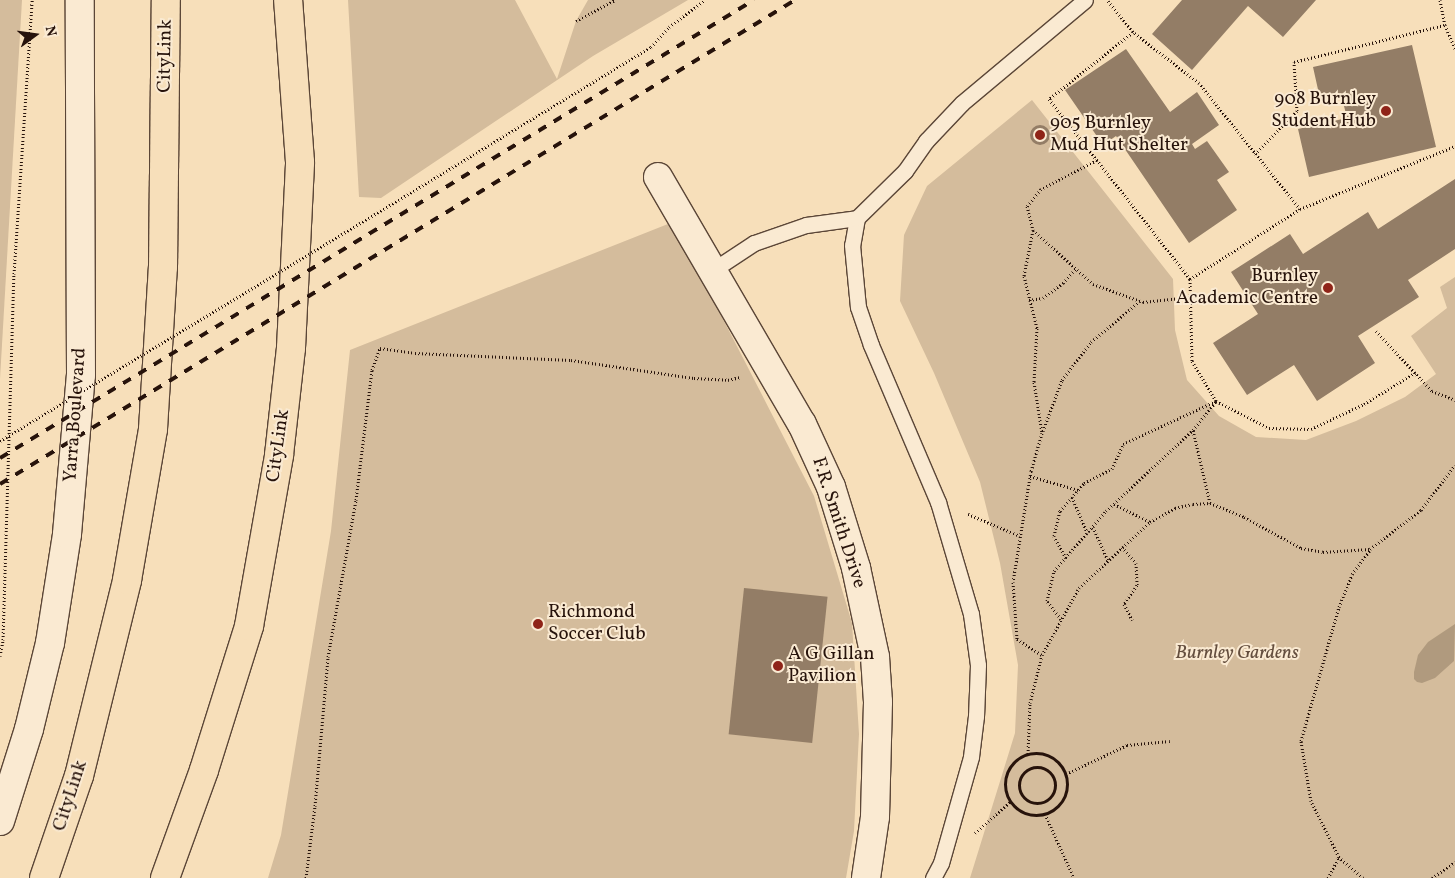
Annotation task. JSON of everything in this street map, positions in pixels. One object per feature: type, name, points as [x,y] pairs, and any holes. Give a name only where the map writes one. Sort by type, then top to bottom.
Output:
[{"type":"highway","name":"CityLink","points":[[44,878],[80,776],[127,580],[153,429],[163,267],[166,0]]},
{"type":"highway","name":"CityLink","points":[[165,878],[204,770],[249,626],[279,455],[291,348],[300,162],[288,0]]},
{"type":"street","name":"Yarra Boulevard","points":[[0,821],[29,729],[47,653],[67,534],[81,376],[80,0]]},
{"type":"street","name":"F.R. Smith Drive","points":[[658,177],[802,424],[831,487],[856,568],[873,649],[878,702],[875,817],[866,878]]},
{"type":"lane","points":[[933,878],[941,863],[971,757],[976,716],[978,665],[971,614],[938,502],[871,345],[858,307],[852,245],[857,218],[904,170],[926,141],[962,103],[1085,0]]},
{"type":"lane","points":[[713,270],[754,243],[806,225],[857,218]]},
{"type":"path","points":[[0,656],[3,640],[14,274],[32,0]]},
{"type":"path","points":[[576,21],[615,0]]},
{"type":"path","points":[[0,441],[651,47],[669,27],[705,0]]},
{"type":"path","points":[[1108,0],[1134,32],[1199,83],[1300,209]]},
{"type":"path","points":[[1440,0],[1445,25],[1455,49]]},
{"type":"path","points":[[1255,154],[1297,111],[1294,62],[1445,25]]},
{"type":"path","points":[[1134,32],[1049,99],[1190,279],[1192,361],[1216,401],[1269,428],[1311,429],[1364,404],[1415,373]]},
{"type":"path","points":[[1190,279],[1300,209],[1455,146]]},
{"type":"path","points":[[1042,433],[1034,382],[1037,328],[1024,276],[1033,230],[1027,206],[1041,189],[1097,160]]},
{"type":"path","points":[[1033,230],[1093,284],[1140,301],[1190,297]]},
{"type":"path","points":[[1029,300],[1043,298],[1062,283],[1076,268]]},
{"type":"path","points":[[1042,655],[1017,638],[1012,582],[1030,476],[1042,433],[1062,380],[1091,342],[1140,301]]},
{"type":"path","points":[[1376,331],[1432,392],[1455,400]]},
{"type":"path","points":[[306,878],[315,806],[328,657],[356,500],[372,370],[380,348],[415,353],[571,360],[694,378],[728,380],[771,368]]},
{"type":"path","points":[[1062,619],[1047,600],[1054,572],[1114,504],[1193,430],[1216,401]]},
{"type":"path","points":[[1066,558],[1054,536],[1060,511],[1084,482],[1112,469],[1123,444],[1216,401]]},
{"type":"path","points":[[1193,430],[1210,504]]},
{"type":"path","points":[[1362,878],[1339,857],[1311,801],[1301,741],[1339,607],[1352,574],[1370,549],[1421,510],[1455,465]]},
{"type":"path","points":[[1030,476],[1078,490]]},
{"type":"path","points":[[1072,497],[1087,533]]},
{"type":"path","points":[[938,502],[1020,536]]},
{"type":"path","points":[[1114,504],[1150,522]]},
{"type":"path","points":[[1028,754],[1030,703],[1042,655],[1079,588],[1150,522],[1175,508],[1193,504],[1210,504],[1244,517],[1301,548],[1323,552],[1370,549]]},
{"type":"path","points":[[1093,527],[1108,560]]},
{"type":"path","points":[[1122,547],[1136,563],[1137,585],[1124,604],[1132,620]]},
{"type":"path","points":[[1066,774],[1127,745],[1170,742]]},
{"type":"path","points":[[1028,754],[1046,755],[1055,759],[1066,774],[1066,794],[1054,810],[1036,816],[1017,809],[1010,802],[1006,793],[1006,773],[1015,761],[1028,754]]},
{"type":"path","points":[[1030,768],[1042,768],[1047,771],[1053,780],[1051,796],[1037,803],[1027,800],[1022,796],[1019,786],[1022,776],[1030,768]]},
{"type":"path","points":[[1045,814],[1074,878]]},
{"type":"path","points":[[1328,878],[1339,857]]},
{"type":"path","points":[[1432,878],[1455,862]]},
{"type":"green space","points":[[0,0],[22,0],[0,379]]},
{"type":"green space","points":[[348,0],[515,0],[557,79],[576,21],[588,0],[688,0],[593,56],[381,198],[359,197]]},
{"type":"green space","name":"Burnley Gardens","points":[[1032,100],[1173,279],[1175,330],[1187,380],[1219,416],[1256,437],[1306,440],[1356,421],[1405,397],[1436,374],[1411,336],[1447,308],[1440,287],[1455,277],[1455,878],[970,878],[1015,733],[1018,665],[1000,563],[980,482],[934,373],[900,301],[904,235],[927,186]]},
{"type":"green space","points":[[673,222],[814,496],[852,623],[859,734],[854,831],[846,878],[268,878],[281,835],[331,531],[350,350]]},
{"type":"shaded area","points":[[1455,624],[1454,661],[1435,678],[1422,683],[1417,682],[1414,679],[1414,672],[1418,655],[1428,642]]},
{"type":"building","points":[[1182,0],[1316,0],[1283,37],[1248,6],[1192,70],[1152,34]]},
{"type":"building","name":"908 Burnley Student Hub","points":[[1412,45],[1436,147],[1309,177],[1298,129],[1347,118],[1342,98],[1321,103],[1313,67]]},
{"type":"building","points":[[1126,49],[1170,112],[1197,92],[1219,125],[1192,144],[1195,149],[1207,141],[1229,172],[1217,180],[1237,210],[1189,243],[1116,136],[1103,145],[1065,90]]},
{"type":"building","name":"905 Burnley Mud Hut Shelter","points":[[1040,125],[1047,128],[1050,135],[1047,142],[1040,145],[1033,142],[1030,135],[1033,128]]},
{"type":"building","name":"Burnley Academic Centre","points":[[1455,179],[1455,249],[1408,280],[1419,297],[1358,336],[1375,363],[1317,401],[1294,365],[1247,395],[1213,343],[1258,314],[1231,272],[1290,234],[1303,254],[1368,212],[1378,229]]},
{"type":"building","name":"A G Gillan Pavilion","points":[[744,588],[828,597],[812,743],[729,734]]},
{"type":"railway","points":[[0,458],[754,0]]},
{"type":"railway","points":[[0,484],[795,0]]},
{"type":"place","name":"908 Burnley Student Hub","points":[[1386,111]]},
{"type":"place","name":"905 Burnley Mud Hut Shelter","points":[[1040,135]]},
{"type":"place","name":"Burnley Academic Centre","points":[[1328,288]]},
{"type":"place","name":"Richmond Soccer Club","points":[[538,624]]},
{"type":"place","name":"A G Gillan Pavilion","points":[[778,666]]}]
